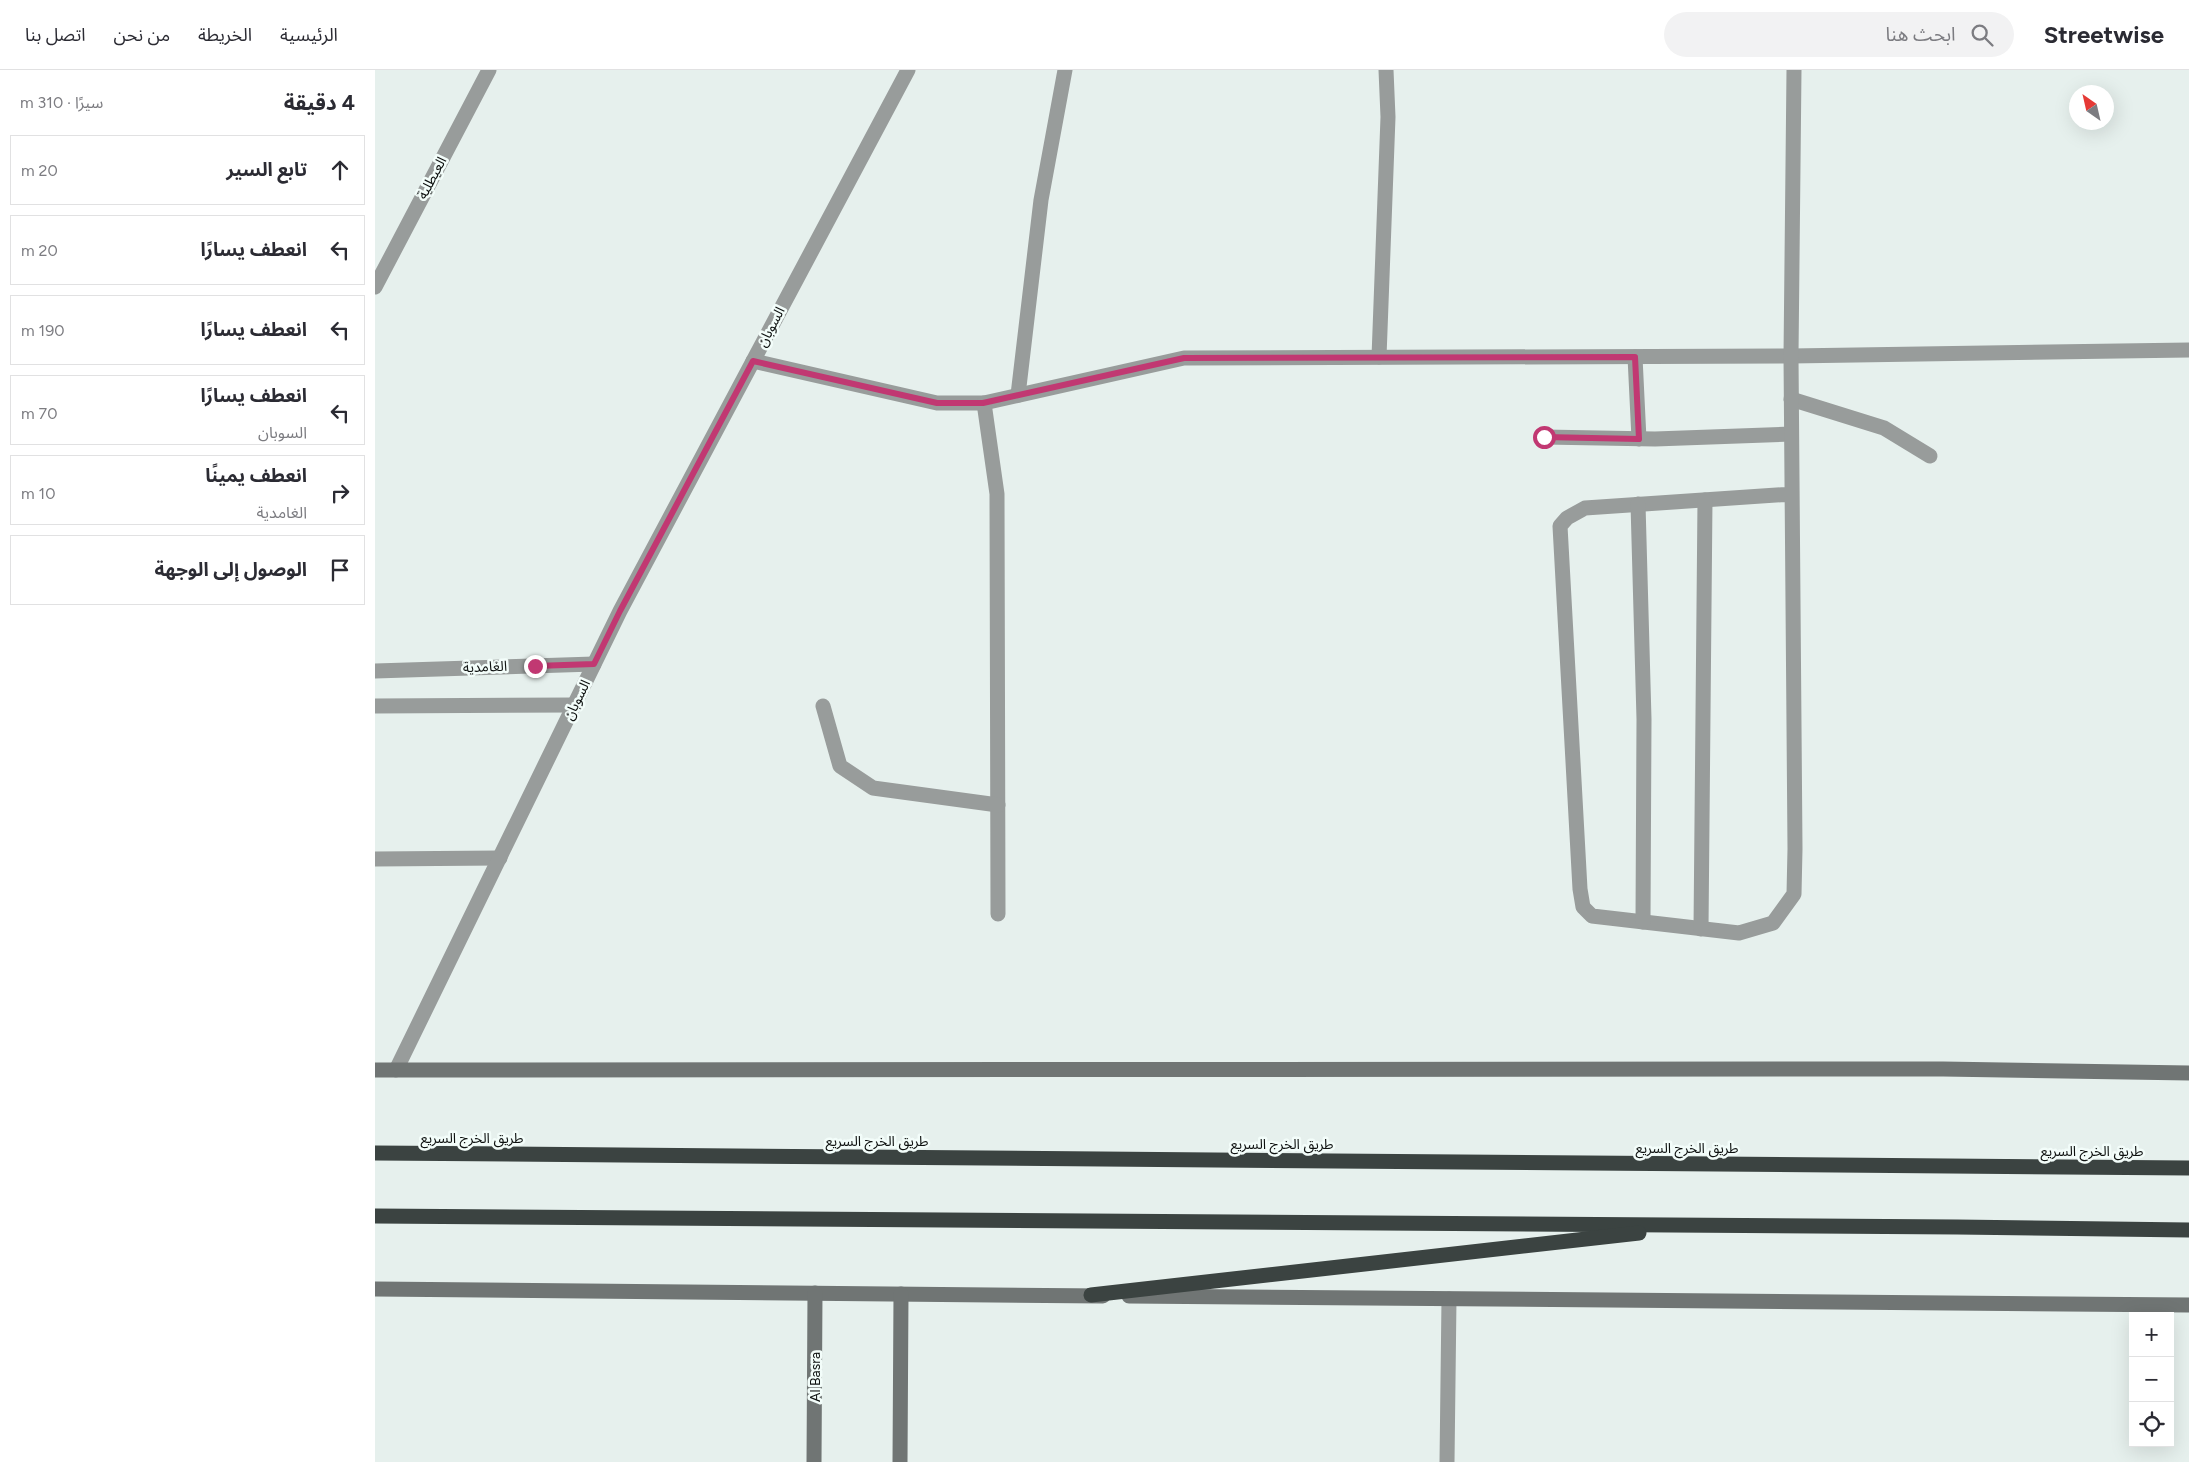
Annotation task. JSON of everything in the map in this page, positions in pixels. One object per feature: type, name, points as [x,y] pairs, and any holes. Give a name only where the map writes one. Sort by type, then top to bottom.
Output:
[{"type":"highway","name":"طريق الخرج السريع","points":[[375,1153],[2189,1168]]},
{"type":"highway","points":[[375,1216],[2189,1230]]},
{"type":"highway","points":[[1091,1296],[1705,1225]]},
{"type":"street","name":"العيطلية","points":[[375,287],[489,70]]},
{"type":"street","name":"السوبان","points":[[396,1070],[620,611],[908,70]]},
{"type":"street","points":[[1018,395],[1041,200],[1065,70]]},
{"type":"street","points":[[1379,357],[1388,117],[1386,70]]},
{"type":"street","points":[[1792,494],[1585,508],[1567,518],[1561,526],[1583,907],[1592,916],[1739,933],[1773,923],[1794,894],[1792,494],[1791,434],[1791,356],[1794,70]]},
{"type":"street","points":[[753,361],[937,403],[983,403],[1184,358],[1791,356],[2189,350]]},
{"type":"street","points":[[1635,357],[1639,439]]},
{"type":"street","points":[[1791,400],[1884,428],[1930,456]]},
{"type":"street","points":[[983,403],[997,494],[998,914]]},
{"type":"street","points":[[1544,437],[1639,439],[1791,434]]},
{"type":"street","points":[[1701,929],[1705,500]]},
{"type":"street","points":[[1638,504],[1644,719],[1643,922]]},
{"type":"street","name":"الغامدية","points":[[375,671],[594,664]]},
{"type":"street","points":[[375,706],[575,705]]},
{"type":"street","points":[[823,706],[840,766],[873,788],[998,805]]},
{"type":"street","points":[[375,859],[500,858]]},
{"type":"street","points":[[375,1070],[1943,1069],[2189,1073]]},
{"type":"street","points":[[375,1289],[2189,1305]]},
{"type":"street","name":"Al Basra","points":[[814,1462],[815,1293]]},
{"type":"street","points":[[900,1462],[901,1294]]},
{"type":"street","points":[[1447,1462],[1449,1298]]},
{"type":"route","points":[[535,666],[594,664],[620,611],[753,361],[937,403],[983,403],[1184,358],[1635,357],[1639,439],[1544,437]]}]
